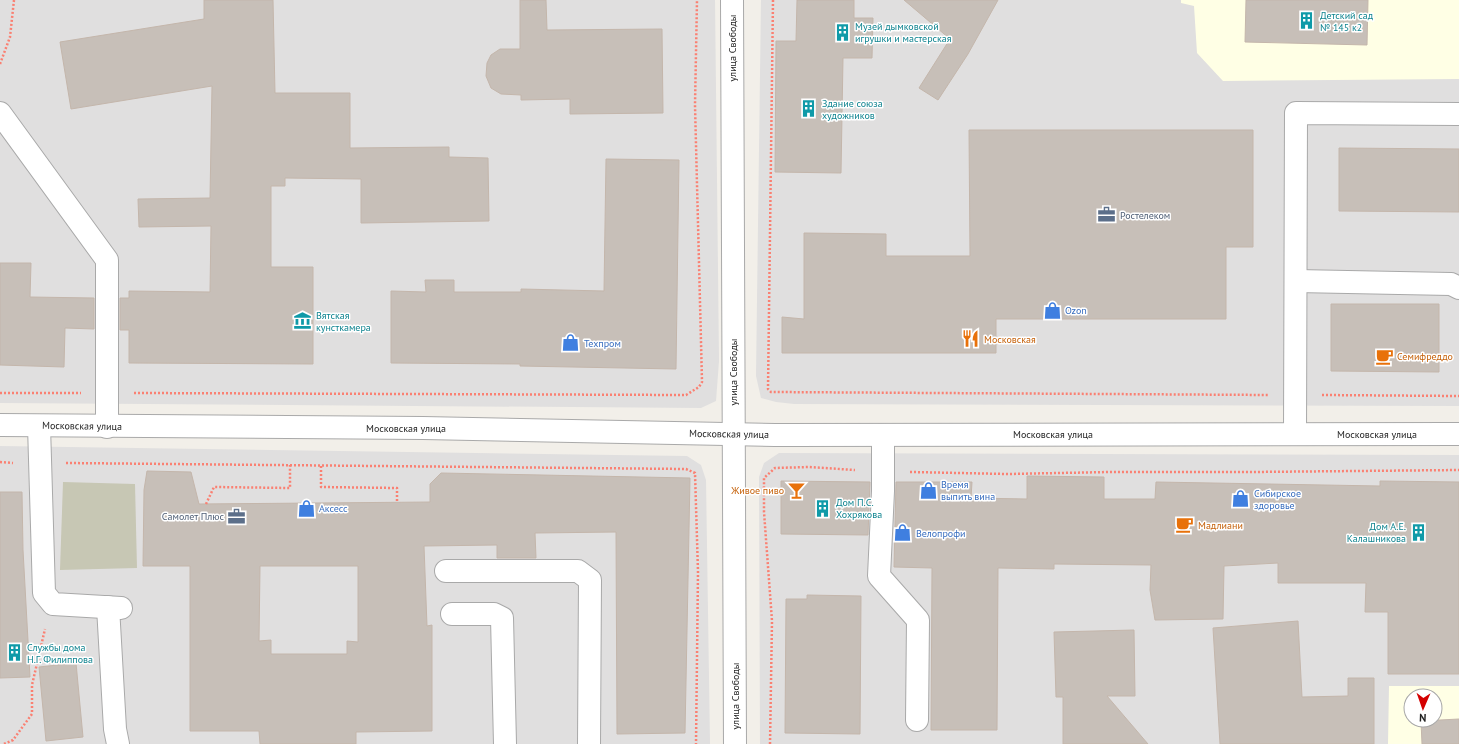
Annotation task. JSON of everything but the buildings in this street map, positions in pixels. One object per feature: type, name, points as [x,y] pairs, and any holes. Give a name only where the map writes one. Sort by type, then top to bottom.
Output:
[{"type":"street","name":"улица Свободы","points":[[732,0],[735,744]]},
{"type":"street","points":[[0,113],[107,260],[107,427]]},
{"type":"street","points":[[1295,433],[1296,113],[1459,114]]},
{"type":"street","points":[[1296,282],[1451,284],[1459,288]]},
{"type":"street","name":"Московская улица","points":[[0,425],[107,427],[423,428],[733,434],[883,435],[1295,433],[1459,434]]},
{"type":"street","points":[[39,426],[44,593],[53,604],[115,608],[115,729],[118,744]]},
{"type":"street","points":[[883,435],[879,576],[918,620],[917,720]]},
{"type":"street","points":[[446,571],[578,571],[590,580],[589,744]]},
{"type":"street","points":[[452,614],[494,614],[502,618],[505,744]]},
{"type":"path","points":[[0,64],[10,37],[14,0]]},
{"type":"path","points":[[0,393],[686,395],[699,387],[702,382],[695,106],[697,0]]},
{"type":"path","points":[[773,0],[768,389],[771,392],[1459,396]]},
{"type":"path","points":[[0,462],[290,466],[686,468],[695,473],[698,572],[696,744]]},
{"type":"path","points":[[206,504],[214,487],[290,488],[290,466]]},
{"type":"path","points":[[321,466],[321,487],[397,488],[396,502]]},
{"type":"path","points":[[770,744],[772,621],[764,512],[764,478],[775,468],[810,467],[883,471],[1008,474],[1459,470]]},
{"type":"path","points":[[4,744],[13,740],[32,714],[32,685],[41,644],[53,604]]},
{"type":"shaded area","points":[[0,0],[715,0],[719,361],[716,401],[701,408],[0,403]]},
{"type":"shaded area","points":[[761,0],[1459,0],[1459,406],[794,404],[776,402],[761,398],[756,376]]},
{"type":"shaded area","points":[[1181,0],[1459,0],[1459,79],[1223,81],[1197,53],[1194,6],[1181,3]]},
{"type":"shaded area","points":[[0,446],[687,456],[701,465],[706,480],[710,744],[0,744]]},
{"type":"shaded area","points":[[779,453],[1459,455],[1459,744],[760,744],[759,477],[764,463]]},
{"type":"shaded area","points":[[63,482],[135,484],[137,568],[60,570]]},
{"type":"shaded area","points":[[1389,686],[1459,686],[1459,744],[1388,744]]},
{"type":"place","name":"Детский сад № 145 к2","points":[[1307,21]]},
{"type":"place","name":"Музей дымковской игрушки и мастерская","points":[[842,32]]},
{"type":"place","name":"Здание союза художников","points":[[809,109]]},
{"type":"place","name":"Ростелеком","points":[[1107,215]]},
{"type":"place","name":"Ozon","points":[[1052,310]]},
{"type":"place","name":"Вятская кунсткамера","points":[[303,321]]},
{"type":"place","name":"Московская","points":[[971,339]]},
{"type":"place","name":"Техпром","points":[[571,343]]},
{"type":"place","name":"Семифреддо","points":[[1384,356]]},
{"type":"place","name":"Живое пиво","points":[[797,490]]},
{"type":"place","name":"Время выпить вина","points":[[928,490]]},
{"type":"place","name":"Сибирское здоровье","points":[[1241,499]]},
{"type":"place","name":"Аксесс","points":[[306,508]]},
{"type":"place","name":"Дом П.С. Хохрякова","points":[[823,508]]},
{"type":"place","name":"Самолет Плюс","points":[[237,516]]},
{"type":"place","name":"Мадлиани","points":[[1185,525]]},
{"type":"place","name":"Дом А.Е. Калашникова","points":[[1419,532]]},
{"type":"place","name":"Велопрофи","points":[[903,533]]},
{"type":"place","name":"Службы дома Н.Г. Филиппова","points":[[14,653]]}]
